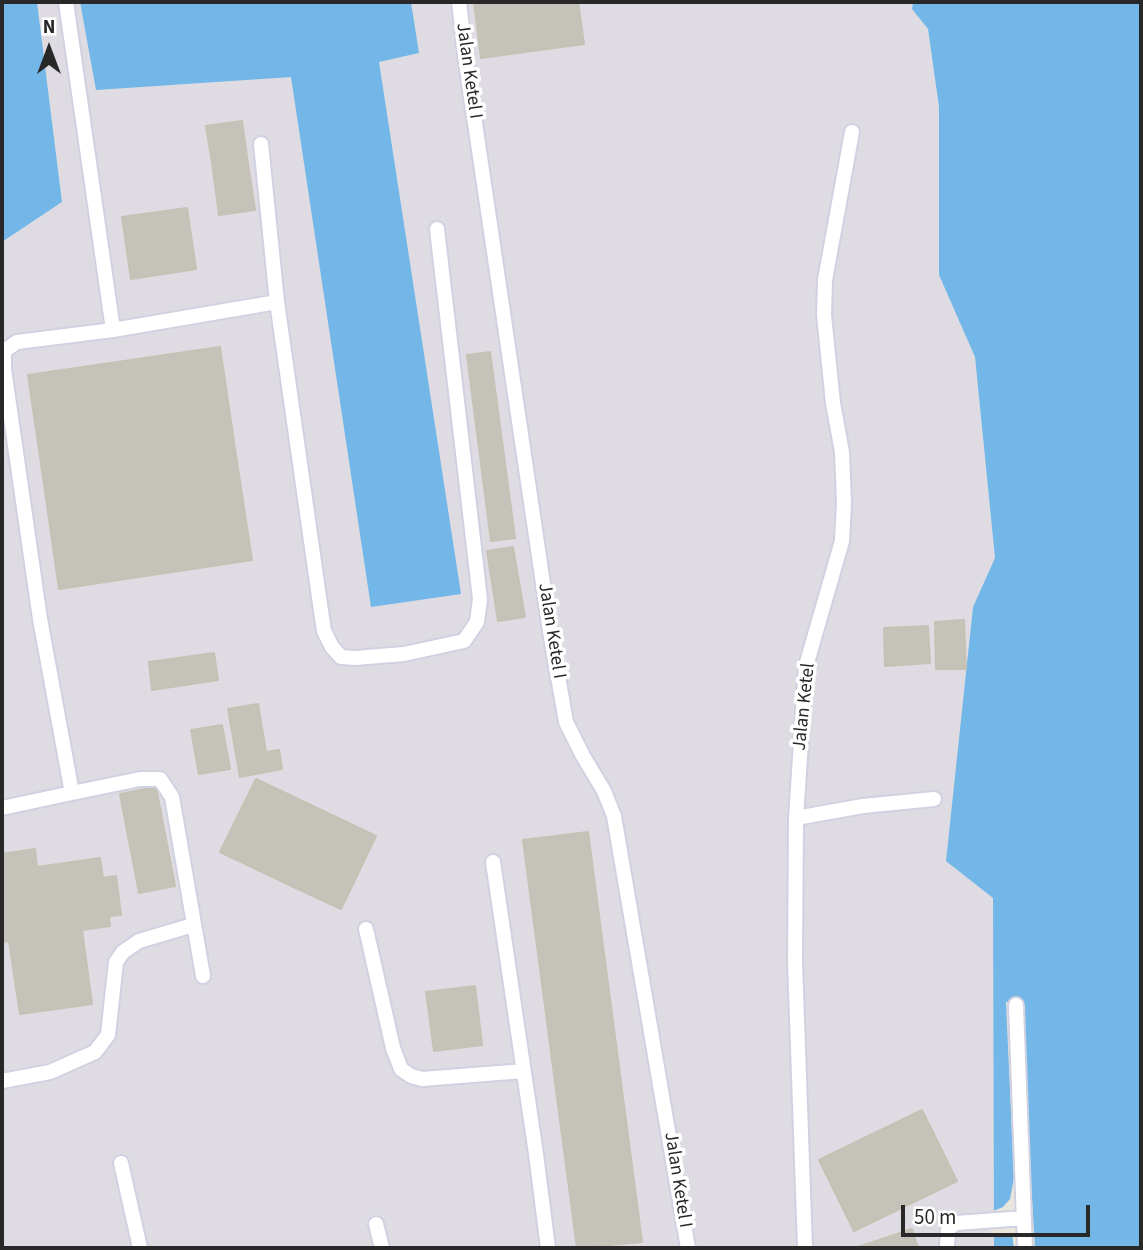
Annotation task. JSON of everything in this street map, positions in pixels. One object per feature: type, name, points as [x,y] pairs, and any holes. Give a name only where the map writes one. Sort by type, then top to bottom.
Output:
[{"type":"lane","points":[[66,2],[113,330]]},
{"type":"lane","name":"Jalan Ketel I","points":[[459,2],[550,631],[566,722],[604,791],[614,816],[688,1248]]},
{"type":"lane","name":"Jalan Ketel","points":[[805,1248],[795,988],[796,818],[806,666],[842,541],[842,452],[833,403],[824,315],[831,241],[852,132]]},
{"type":"lane","points":[[261,144],[276,302],[322,621],[332,647],[341,657],[404,654],[464,641],[477,622],[480,599],[438,229]]},
{"type":"lane","points":[[72,793],[40,619],[3,351],[17,342],[113,330],[276,302]]},
{"type":"lane","points":[[2,808],[140,779],[160,779],[172,797],[203,975]]},
{"type":"lane","points":[[796,818],[863,806],[934,799]]},
{"type":"lane","points":[[493,862],[548,1248]]},
{"type":"lane","points":[[2,1081],[50,1072],[94,1052],[108,1035],[116,962],[123,952],[139,941],[193,925]]},
{"type":"lane","points":[[366,929],[393,1048],[401,1069],[422,1079],[524,1071]]},
{"type":"lane","points":[[1016,1005],[1026,1248]]},
{"type":"lane","points":[[121,1163],[140,1248]]},
{"type":"lane","points":[[947,1248],[948,1229],[956,1223],[1024,1218]]},
{"type":"lane","points":[[376,1224],[382,1248]]},
{"type":"shaded area","points":[[37,2],[80,2],[96,89],[379,62],[419,53],[411,2],[913,2],[912,9],[928,29],[939,107],[939,275],[975,357],[995,558],[973,607],[993,898],[994,1248],[2,1248],[2,242],[62,202]]},
{"type":"water","points":[[2,2],[37,2],[62,202],[2,242]]},
{"type":"water","points":[[80,2],[411,2],[419,53],[379,62],[461,594],[371,607],[291,77],[96,90]]},
{"type":"water","points":[[913,2],[1141,2],[1141,1248],[994,1248],[993,898],[946,861],[973,607],[995,558],[975,357],[939,275],[939,107],[928,29],[912,9]]},
{"type":"pier","points":[[1006,1002],[1020,1002],[1035,1248],[1014,1248],[1012,1234],[991,1234],[991,1212],[1003,1207],[1010,1199],[1014,1178]]},
{"type":"building","points":[[474,2],[578,2],[584,44],[481,58]]},
{"type":"building","points":[[242,121],[247,157],[212,162],[206,126]]},
{"type":"building","points":[[247,157],[255,210],[219,215],[212,162]]},
{"type":"building","points":[[187,208],[196,269],[131,279],[122,217]]},
{"type":"building","points":[[220,347],[235,449],[43,477],[28,375]]},
{"type":"building","points":[[490,352],[515,538],[491,541],[467,355]]},
{"type":"building","points":[[235,449],[252,560],[59,589],[43,477]]},
{"type":"building","points":[[513,547],[525,617],[498,621],[487,551]]},
{"type":"building","points":[[964,620],[966,669],[936,669],[935,622]]},
{"type":"building","points":[[928,626],[930,663],[885,666],[884,628]]},
{"type":"building","points":[[214,653],[218,680],[152,690],[149,662]]},
{"type":"building","points":[[258,704],[266,752],[279,750],[282,769],[240,777],[228,709]]},
{"type":"building","points":[[222,725],[230,769],[199,774],[191,730]]},
{"type":"building","points":[[256,779],[336,817],[300,890],[220,852]]},
{"type":"building","points":[[156,787],[175,886],[139,893],[120,794]]},
{"type":"building","points":[[336,817],[376,836],[341,909],[300,890]]},
{"type":"building","points":[[588,832],[642,1242],[577,1248],[523,840]]},
{"type":"building","points":[[35,849],[37,867],[100,858],[103,878],[116,876],[121,915],[109,916],[110,926],[82,930],[92,1004],[20,1014],[9,941],[2,942],[2,854]]},
{"type":"building","points":[[475,986],[482,1045],[434,1051],[426,992]]},
{"type":"building","points":[[922,1110],[957,1181],[854,1231],[819,1160]]},
{"type":"building","points":[[912,1229],[918,1248],[855,1248]]}]
